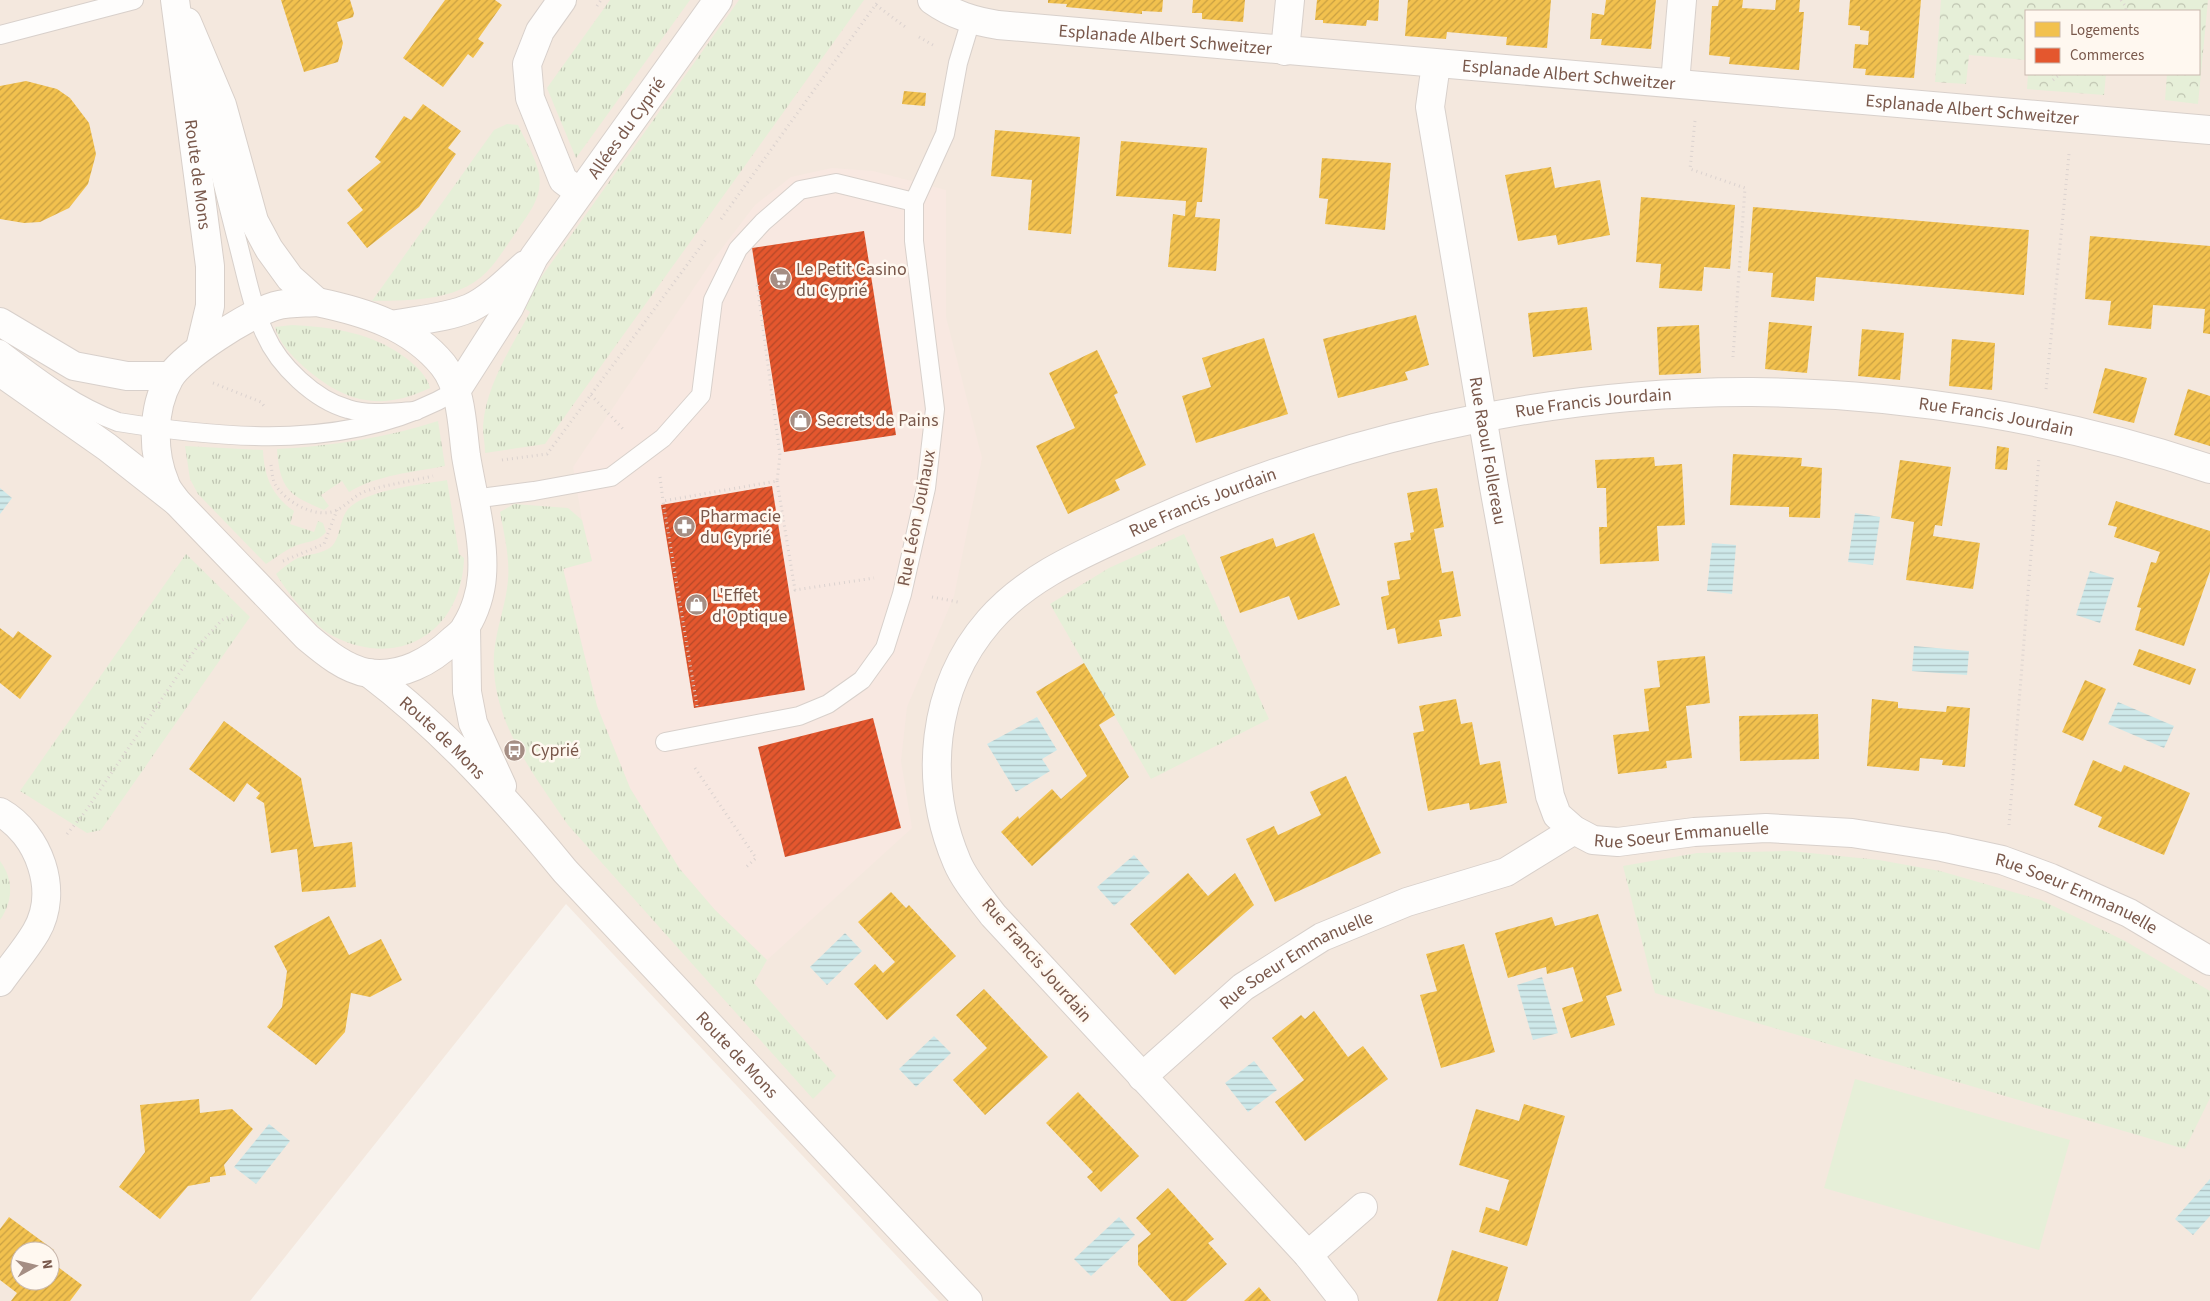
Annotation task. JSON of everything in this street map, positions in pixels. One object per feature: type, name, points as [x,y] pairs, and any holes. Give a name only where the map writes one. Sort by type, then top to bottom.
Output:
[{"type":"street","name":"Route de Mons","points":[[176,0],[222,105],[254,221],[269,248],[290,278],[317,302]]},
{"type":"street","name":"Route de Mons","points":[[176,0],[210,266],[210,306],[200,348]]},
{"type":"street","points":[[562,0],[540,31],[527,64],[530,98],[563,180],[579,192]]},
{"type":"street","name":"Allées du Cyprié","points":[[456,391],[509,308],[534,256],[718,0]]},
{"type":"street","name":"Esplanade Albert Schweitzer","points":[[932,0],[945,9],[971,20],[998,25],[2210,130]]},
{"type":"street","points":[[1285,51],[1290,0]]},
{"type":"street","points":[[1675,83],[1682,0]]},
{"type":"street","name":"Rue Raoul Follereau","points":[[1436,64],[1430,107],[1482,419],[1550,796],[1557,815],[1574,830]]},
{"type":"street","name":"Allées du Cyprié","points":[[393,324],[434,318],[469,308],[490,295],[534,256]]},
{"type":"street","points":[[0,372],[107,447],[177,502],[262,591],[325,652],[348,667],[368,673],[394,673],[421,664],[440,652],[466,627],[476,604],[482,576],[480,545],[456,391],[444,367],[425,346],[393,324],[356,310],[317,302],[290,303],[257,312],[200,348],[170,376],[161,395],[156,428],[158,456],[165,484],[177,502]]},
{"type":"street","points":[[0,322],[74,366],[126,376],[170,376]]},
{"type":"street","name":"Rue Francis Jourdain","points":[[1344,1301],[1308,1255],[993,916],[958,865],[941,814],[936,753],[944,702],[961,658],[991,619],[1026,589],[1065,562],[1171,513],[1274,472],[1345,452],[1482,419],[1546,406],[1586,401],[1659,395],[1730,393],[1855,397],[1922,404],[2092,434],[2210,469]]},
{"type":"street","name":"Route de Mons","points":[[466,627],[467,692],[473,723],[512,806]]},
{"type":"street","name":"Route de Mons","points":[[368,673],[417,712],[512,806],[565,871],[968,1301]]},
{"type":"street","points":[[0,812],[21,828],[33,844],[43,865],[46,890],[37,931],[0,982]]},
{"type":"street","name":"Rue Soeur Emmanuelle","points":[[1142,1077],[1243,987],[1322,937],[1406,902],[1506,872],[1574,830],[1593,840],[1618,842],[1694,832],[1766,828],[1852,833],[1942,847],[2002,860],[2051,878],[2129,913],[2210,961]]},
{"type":"street","points":[[1308,1255],[1363,1207]]},
{"type":"lane","points":[[0,35],[134,0]]},
{"type":"lane","points":[[176,0],[257,312],[266,336],[284,362],[309,388],[330,402],[348,409],[370,413],[416,411]]},
{"type":"lane","name":"Rue Léon Jouhaux","points":[[665,742],[799,716],[828,704],[862,680],[885,648],[902,594],[926,488],[935,409],[914,241],[914,202],[945,134],[960,56],[971,20]]},
{"type":"lane","points":[[473,499],[534,491],[611,477],[663,438],[701,394],[713,300],[738,249],[763,222],[800,190],[836,183],[914,202]]},
{"type":"lane","points":[[0,349],[77,403],[118,422],[207,435],[306,435],[378,423],[416,411],[456,391]]},
{"type":"path","points":[[720,221],[879,0]]},
{"type":"path","points":[[1695,119],[1690,169],[1745,188],[1730,393]]},
{"type":"path","points":[[2046,391],[2067,170]]},
{"type":"path","points":[[262,591],[267,575],[286,558],[324,544],[333,526],[337,510],[350,499],[368,490],[468,469],[484,463],[547,454],[708,237]]},
{"type":"path","points":[[738,249],[754,260],[780,456],[777,481],[795,590],[873,578],[884,588],[902,594],[934,597],[960,603]]},
{"type":"path","points":[[2009,824],[2039,450]]},
{"type":"path","points":[[744,869],[756,858],[695,768],[695,756],[703,748],[663,501],[777,481]]},
{"type":"path","points":[[43,865],[85,812],[197,647],[222,620],[242,610]]},
{"type":"shaded area","points":[[0,0],[2210,0],[2210,1301],[939,1301],[566,904],[250,1301],[0,1301]]},
{"type":"shaded area","points":[[832,168],[873,171],[946,190],[946,317],[982,458],[954,596],[907,707],[901,761],[912,828],[767,960],[715,910],[679,868],[630,788],[597,706],[563,568],[592,561],[582,520],[573,467],[710,264],[755,205],[791,177]]},
{"type":"green space","points":[[610,0],[690,0],[576,158],[547,88]]},
{"type":"green space","points":[[739,0],[864,0],[545,444],[485,453],[483,426],[489,396],[494,381],[530,312],[523,307],[532,290]]},
{"type":"green space","points":[[1941,0],[2208,0],[2198,104],[2165,100],[2167,75],[2200,75],[2200,10],[2025,10],[2025,60],[1969,55],[1966,84],[1935,82]]},
{"type":"green space","points":[[2028,75],[2106,75],[2104,95],[2027,89]]},
{"type":"green space","points":[[507,124],[518,125],[530,149],[540,182],[537,197],[531,210],[492,266],[467,287],[452,293],[420,299],[372,301],[494,130]]},
{"type":"green space","points":[[292,325],[338,330],[366,337],[380,343],[393,349],[414,364],[424,375],[430,388],[395,400],[363,400],[348,395],[319,379],[304,367],[286,348],[279,338],[275,327]]},
{"type":"green space","points":[[438,421],[445,466],[383,478],[349,492],[342,481],[321,495],[329,506],[324,510],[295,495],[288,489],[281,474],[277,449],[318,446],[358,440]]},
{"type":"green space","points":[[185,446],[263,450],[267,477],[271,485],[280,499],[294,511],[290,524],[314,532],[318,521],[323,523],[326,532],[315,540],[297,545],[266,564],[198,494],[190,479]]},
{"type":"green space","points":[[447,480],[459,554],[464,558],[461,583],[452,605],[440,623],[424,637],[404,645],[383,649],[359,646],[335,637],[310,618],[276,574],[298,558],[320,553],[331,547],[337,539],[345,513],[357,502],[381,492]]},
{"type":"green space","points":[[514,504],[568,508],[582,520],[592,561],[563,569],[597,706],[630,788],[679,868],[715,910],[767,960],[754,983],[836,1076],[813,1099],[568,825],[516,745],[499,701],[495,678],[494,654],[507,589],[508,571],[500,512]]},
{"type":"green space","points":[[1184,534],[1269,719],[1151,779],[1050,604],[1109,568]]},
{"type":"green space","points":[[186,554],[250,617],[101,830],[87,833],[20,791]]},
{"type":"green space","points":[[1790,851],[1879,860],[1940,871],[2041,900],[2125,941],[2210,991],[2210,1098],[2185,1149],[1655,993],[1623,866],[1697,853]]},
{"type":"green space","points":[[0,861],[8,876],[10,890],[7,905],[0,920]]},
{"type":"green space","points":[[1855,1079],[2070,1140],[2039,1250],[1824,1188]]},
{"type":"water","points":[[0,488],[12,498],[0,514]]},
{"type":"water","points":[[1855,513],[1880,517],[1873,565],[1848,562]]},
{"type":"water","points":[[1712,543],[1736,545],[1732,594],[1707,591]]},
{"type":"water","points":[[2090,571],[2114,578],[2100,623],[2076,615]]},
{"type":"water","points":[[1914,646],[1969,651],[1967,675],[1912,671]]},
{"type":"water","points":[[2118,702],[2174,726],[2164,748],[2108,724]]},
{"type":"water","points":[[1037,717],[1057,750],[1042,759],[1050,771],[1016,792],[987,744]]},
{"type":"water","points":[[1134,855],[1150,873],[1114,906],[1097,887]]},
{"type":"water","points":[[845,933],[862,951],[827,985],[810,967]]},
{"type":"water","points":[[1542,977],[1558,1033],[1533,1040],[1517,985]]},
{"type":"water","points":[[934,1036],[951,1053],[916,1087],[899,1069]]},
{"type":"water","points":[[1254,1061],[1277,1090],[1248,1112],[1225,1083]]},
{"type":"water","points":[[269,1124],[290,1141],[256,1184],[234,1167]]},
{"type":"water","points":[[2210,1179],[2210,1216],[2193,1235],[2175,1219]]},
{"type":"water","points":[[1119,1217],[1135,1235],[1091,1276],[1074,1259]]},
{"type":"building: Logements","points":[[281,0],[350,0],[354,13],[353,17],[337,22],[343,43],[338,62],[304,72]]},
{"type":"building: Logements","points":[[445,0],[495,0],[502,5],[478,39],[484,43],[473,58],[468,54],[443,87],[403,58]]},
{"type":"building: Logements","points":[[1048,0],[1163,0],[1162,12],[1142,11],[1142,14],[1066,7],[1067,4],[1048,3]]},
{"type":"building: Logements","points":[[1193,0],[1245,0],[1243,22],[1202,19],[1202,13],[1192,13]]},
{"type":"building: Logements","points":[[1317,0],[1379,0],[1378,21],[1367,20],[1366,26],[1323,23],[1323,20],[1315,20]]},
{"type":"building: Logements","points":[[1408,0],[1551,0],[1547,48],[1506,45],[1507,37],[1447,32],[1446,39],[1405,36]]},
{"type":"building: Logements","points":[[1606,0],[1656,0],[1651,49],[1601,45],[1602,39],[1590,39],[1592,13],[1604,15]]},
{"type":"building: Logements","points":[[1719,0],[1743,0],[1742,8],[1775,10],[1776,0],[1800,0],[1799,12],[1804,12],[1799,70],[1729,64],[1730,57],[1709,55],[1712,6],[1718,6]]},
{"type":"building: Logements","points":[[1850,0],[1921,0],[1914,78],[1865,75],[1866,69],[1853,68],[1855,44],[1868,45],[1869,31],[1860,30],[1860,26],[1848,25]]},
{"type":"building: Logements","points":[[26,81],[57,89],[70,98],[89,123],[96,154],[88,184],[69,208],[40,222],[24,223],[0,219],[0,86]]},
{"type":"building: Logements","points":[[904,91],[926,93],[925,106],[902,104]]},
{"type":"building: Logements","points":[[423,104],[461,131],[448,148],[456,154],[419,207],[367,248],[347,223],[363,210],[347,190],[381,162],[375,157],[404,116],[411,120]]},
{"type":"building: Logements","points":[[995,130],[1080,137],[1071,234],[1028,230],[1032,180],[991,176]]},
{"type":"building: Logements","points":[[1121,141],[1207,148],[1202,202],[1197,202],[1195,217],[1220,219],[1216,271],[1168,267],[1173,214],[1185,216],[1186,201],[1116,196]]},
{"type":"building: Logements","points":[[1322,158],[1391,163],[1385,230],[1325,224],[1328,199],[1319,198]]},
{"type":"building: Logements","points":[[1551,167],[1555,188],[1600,180],[1610,235],[1558,245],[1556,235],[1518,241],[1505,175]]},
{"type":"building: Logements","points":[[1641,197],[1735,205],[1730,269],[1704,267],[1702,291],[1659,288],[1661,264],[1636,262]]},
{"type":"building: Logements","points":[[1753,207],[2029,230],[2024,295],[1816,277],[1814,301],[1771,297],[1773,273],[1748,271]]},
{"type":"building: Logements","points":[[2090,236],[2210,246],[2210,334],[2203,333],[2205,309],[2153,305],[2151,329],[2108,325],[2111,301],[2085,299]]},
{"type":"building: Logements","points":[[1587,307],[1592,350],[1533,357],[1528,313]]},
{"type":"building: Logements","points":[[1416,315],[1429,365],[1405,372],[1408,380],[1338,398],[1323,339]]},
{"type":"building: Logements","points":[[1769,322],[1812,326],[1807,373],[1765,369]]},
{"type":"building: Logements","points":[[1699,325],[1701,373],[1659,375],[1657,327]]},
{"type":"building: Logements","points":[[1862,329],[1904,333],[1900,380],[1858,376]]},
{"type":"building: Logements","points":[[1264,338],[1288,414],[1196,443],[1182,396],[1211,387],[1202,358]]},
{"type":"building: Logements","points":[[1952,339],[1995,343],[1992,390],[1949,386]]},
{"type":"building: Logements","points":[[1097,350],[1118,393],[1114,395],[1146,465],[1115,480],[1120,490],[1068,514],[1036,446],[1075,428],[1049,373]]},
{"type":"building: Logements","points":[[2105,368],[2147,378],[2134,423],[2093,413]]},
{"type":"building: Logements","points":[[2188,389],[2210,396],[2210,446],[2174,435]]},
{"type":"building: Logements","points":[[1997,446],[2009,448],[2007,470],[1995,469]]},
{"type":"building: Logements","points":[[1733,454],[1802,458],[1801,466],[1822,468],[1820,518],[1789,517],[1789,507],[1730,505]]},
{"type":"building: Logements","points":[[1654,457],[1655,466],[1682,464],[1685,525],[1657,526],[1659,561],[1600,564],[1599,527],[1607,527],[1606,488],[1597,488],[1595,460]]},
{"type":"building: Logements","points":[[1900,460],[1951,467],[1942,526],[1935,525],[1933,536],[1980,543],[1973,589],[1906,580],[1914,522],[1891,518]]},
{"type":"building: Logements","points":[[1437,488],[1444,527],[1434,529],[1442,573],[1453,571],[1461,616],[1439,620],[1442,636],[1398,644],[1395,628],[1387,630],[1381,597],[1389,595],[1387,581],[1400,579],[1394,543],[1411,540],[1410,533],[1414,532],[1407,493]]},
{"type":"building: Logements","points":[[2116,501],[2210,531],[2210,571],[2184,646],[2135,630],[2141,608],[2137,607],[2151,562],[2156,563],[2160,552],[2114,537],[2117,527],[2108,525]]},
{"type":"building: Logements","points":[[1314,533],[1340,605],[1298,620],[1289,596],[1240,613],[1220,557],[1273,538],[1276,547]]},
{"type":"building: Logements","points":[[0,628],[13,638],[18,631],[52,656],[20,699],[0,683]]},
{"type":"building: Logements","points":[[2139,649],[2196,669],[2190,685],[2133,665]]},
{"type":"building: Logements","points":[[1705,656],[1710,703],[1686,706],[1692,758],[1666,761],[1667,768],[1618,774],[1613,735],[1649,731],[1644,689],[1660,687],[1657,661]]},
{"type":"building: Logements","points":[[1084,663],[1115,715],[1099,725],[1129,777],[1032,866],[1001,832],[1018,816],[1019,819],[1052,789],[1061,799],[1087,776],[1036,692]]},
{"type":"building: Logements","points":[[2085,680],[2106,689],[2083,741],[2062,732]]},
{"type":"building: Logements","points":[[1456,699],[1461,724],[1472,722],[1480,765],[1500,761],[1507,803],[1470,810],[1469,803],[1428,811],[1413,733],[1424,731],[1419,706]]},
{"type":"building: Logements","points":[[1872,699],[1898,702],[1898,708],[1946,712],[1947,706],[1970,708],[1965,767],[1942,765],[1943,760],[1920,758],[1919,771],[1867,766]]},
{"type":"building: Logements","points":[[1818,714],[1819,759],[1740,761],[1739,716]]},
{"type":"building: Logements","points":[[224,721],[301,778],[314,847],[352,842],[356,887],[302,892],[297,849],[271,853],[264,803],[256,798],[260,793],[247,783],[234,802],[189,769]]},
{"type":"building: Logements","points":[[2093,760],[2121,772],[2124,765],[2190,793],[2164,855],[2098,827],[2102,817],[2074,805]]},
{"type":"building: Logements","points":[[1346,776],[1381,853],[1275,902],[1246,839],[1274,826],[1278,835],[1321,815],[1310,792]]},
{"type":"building: Logements","points":[[1188,873],[1208,896],[1235,873],[1254,905],[1175,975],[1130,924]]},
{"type":"building: Logements","points":[[891,892],[906,908],[909,905],[956,956],[887,1020],[854,984],[875,964],[883,973],[895,962],[858,922]]},
{"type":"building: Logements","points":[[1598,914],[1622,991],[1606,996],[1615,1025],[1571,1038],[1562,1008],[1583,1001],[1573,967],[1547,974],[1546,967],[1508,978],[1495,933],[1552,917],[1555,926]]},
{"type":"building: Logements","points":[[329,916],[349,955],[381,939],[402,980],[370,997],[351,993],[345,1032],[316,1065],[267,1027],[282,1007],[287,971],[274,946]]},
{"type":"building: Logements","points":[[1464,944],[1495,1052],[1441,1068],[1420,995],[1437,991],[1426,954]]},
{"type":"building: Logements","points":[[984,989],[1048,1057],[985,1115],[953,1080],[987,1048],[956,1015]]},
{"type":"building: Logements","points":[[1314,1011],[1348,1057],[1363,1046],[1388,1079],[1305,1141],[1275,1102],[1304,1080],[1272,1038],[1301,1015],[1305,1019]]},
{"type":"building: Logements","points":[[1078,1092],[1139,1156],[1101,1192],[1087,1177],[1093,1172],[1046,1123]]},
{"type":"building: Logements","points":[[199,1099],[200,1113],[232,1109],[253,1129],[224,1165],[226,1175],[210,1177],[210,1182],[188,1186],[160,1219],[119,1187],[145,1152],[140,1105]]},
{"type":"building: Logements","points":[[1524,1104],[1565,1116],[1527,1246],[1479,1232],[1486,1207],[1499,1211],[1509,1180],[1459,1165],[1476,1109],[1519,1121]]},
{"type":"building: Logements","points":[[1168,1188],[1214,1239],[1208,1243],[1227,1264],[1186,1301],[1171,1301],[1138,1265],[1138,1245],[1151,1234],[1136,1218]]},
{"type":"building: Logements","points":[[9,1217],[42,1241],[10,1241],[10,1288],[0,1280],[0,1229]]},
{"type":"building: Logements","points":[[1452,1250],[1508,1267],[1498,1301],[1437,1301]]},
{"type":"building: Logements","points":[[60,1268],[82,1285],[70,1301],[11,1301],[17,1293],[14,1291],[60,1291]]},
{"type":"building: Logements","points":[[1259,1287],[1271,1301],[1244,1301]]},
{"type":"building: Commerces","points":[[864,231],[896,435],[784,452],[752,248]]},
{"type":"building: Commerces","points":[[772,486],[805,690],[694,708],[661,505]]},
{"type":"building: Commerces","points":[[873,718],[901,828],[785,857],[758,747]]},
{"type":"place","name":"Le Petit Casino du Cyprié","points":[[780,279]]},
{"type":"place","name":"Secrets de Pains","points":[[801,420]]},
{"type":"place","name":"Pharmacie du Cyprié","points":[[684,526]]},
{"type":"place","name":"L'Effet d'Optique","points":[[696,605]]},
{"type":"place","name":"Cyprié","points":[[515,750]]}]
